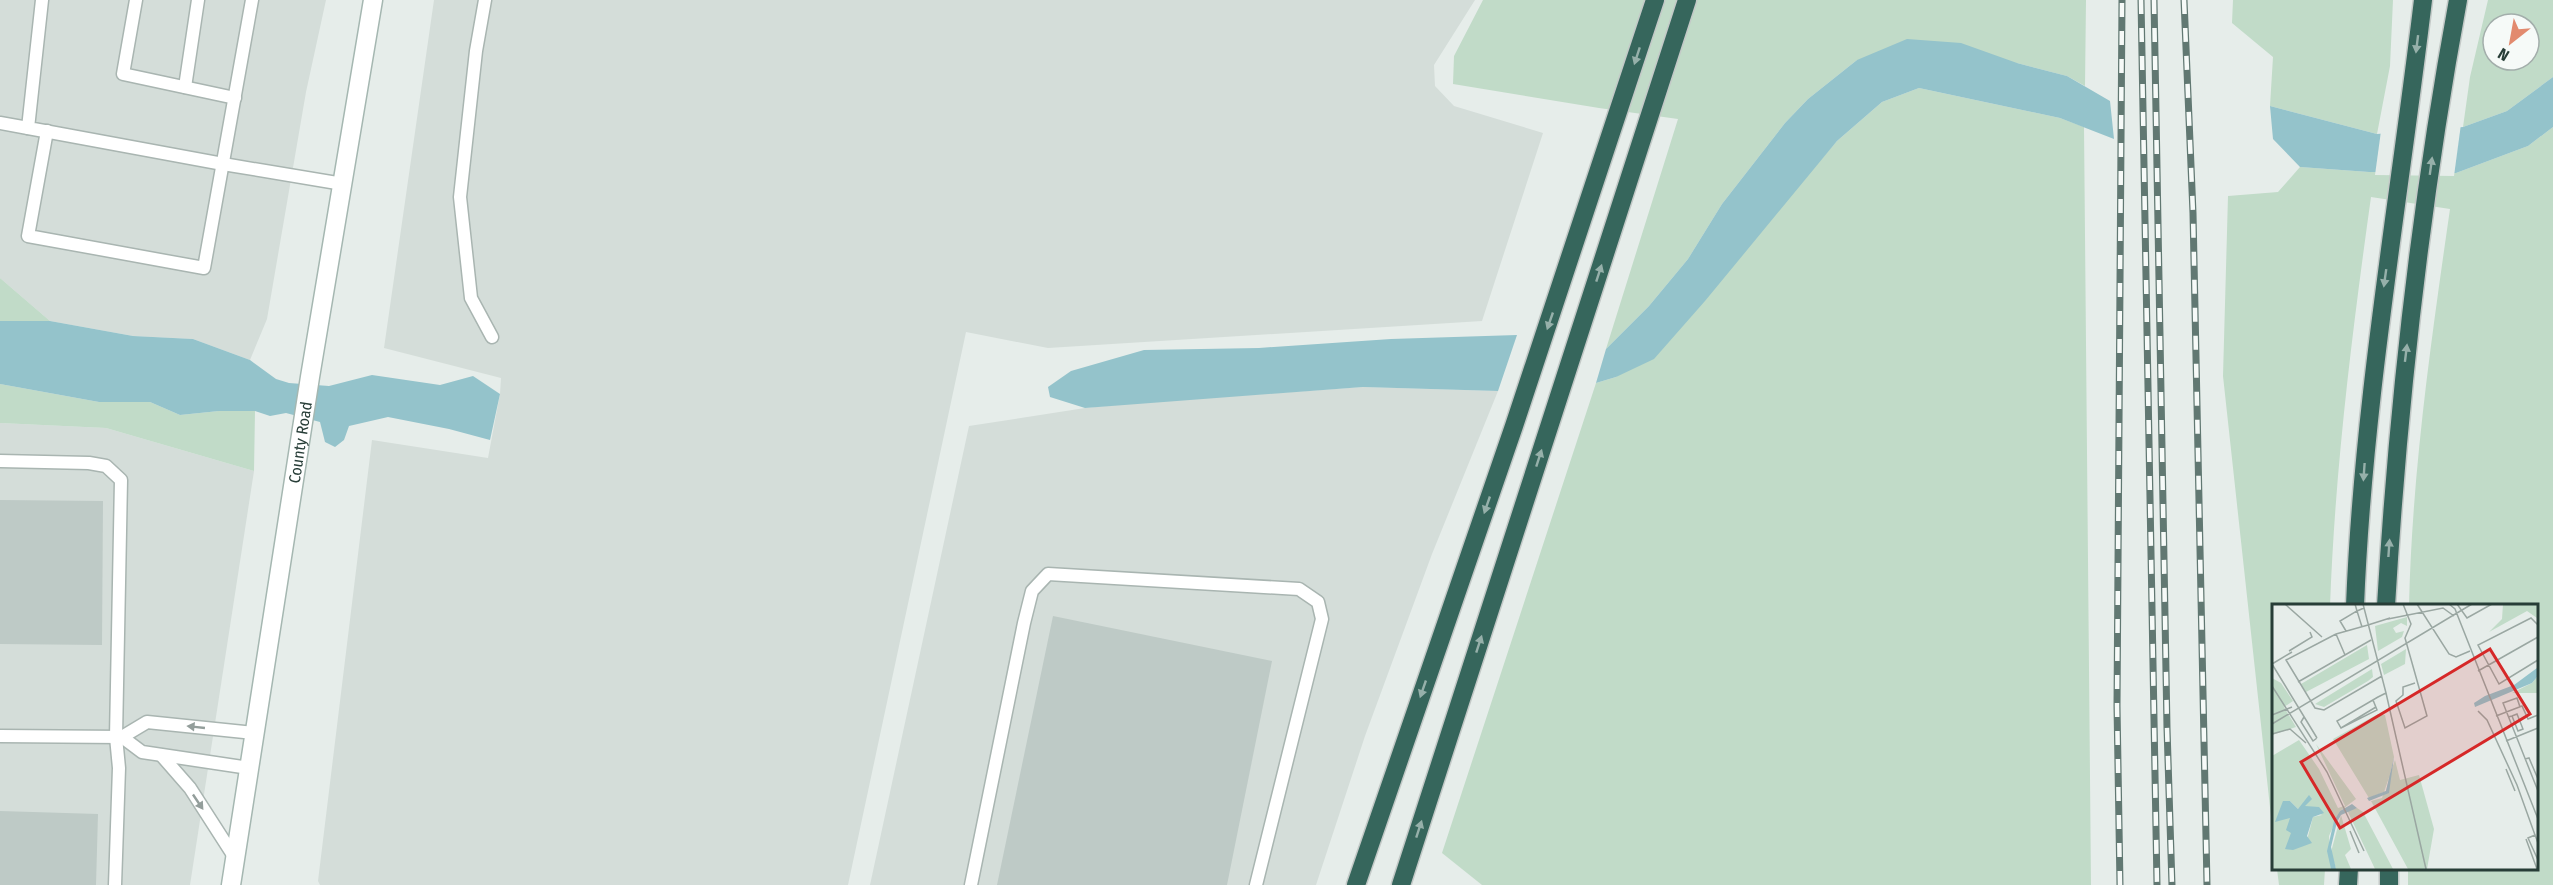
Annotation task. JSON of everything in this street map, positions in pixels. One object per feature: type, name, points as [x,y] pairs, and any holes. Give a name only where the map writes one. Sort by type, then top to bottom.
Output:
[{"type":"highway","points":[[1356,885],[1541,348],[1655,0]]},
{"type":"highway","points":[[1401,885],[1687,0]]},
{"type":"highway","points":[[2355,604],[2366,437],[2423,0]]},
{"type":"highway","points":[[2386,604],[2398,420],[2422,224],[2458,0]]},
{"type":"highway","points":[[2348,885],[2349,870]]},
{"type":"main road","name":"County Road","points":[[231,885],[310,377],[373,0]]},
{"type":"lane","points":[[28,128],[42,0]]},
{"type":"lane","points":[[136,0],[123,74],[235,98]]},
{"type":"lane","points":[[185,87],[198,0]]},
{"type":"lane","points":[[47,131],[28,236],[204,268],[252,0]]},
{"type":"lane","points":[[485,0],[476,51],[460,197],[471,298],[492,337]]},
{"type":"lane","points":[[0,123],[343,184]]},
{"type":"lane","points":[[0,461],[88,463],[106,466],[121,480],[119,768],[115,885]]},
{"type":"lane","points":[[971,885],[1024,623],[1032,591],[1048,574],[1299,589],[1318,602],[1322,619],[1256,885]]},
{"type":"lane","points":[[0,736],[119,737],[147,722],[254,733]]},
{"type":"lane","points":[[119,737],[142,752],[249,768]]},
{"type":"lane","points":[[162,756],[189,788],[235,858]]},
{"type":"shaded area","points":[[0,0],[326,0],[306,92],[267,319],[250,360],[193,339],[133,336],[50,321],[0,278]]},
{"type":"shaded area","points":[[434,0],[1475,0],[1434,65],[1435,86],[1454,106],[1543,133],[1482,321],[1048,348],[966,332],[848,885],[320,885],[318,881],[372,440],[488,458],[500,394],[501,378],[384,348]]},
{"type":"shaded area","points":[[1363,387],[1498,391],[1432,554],[1365,736],[1316,885],[870,885],[969,426],[1085,408]]},
{"type":"shaded area","points":[[0,423],[106,428],[254,471],[190,885],[0,885]]},
{"type":"green space","points":[[1483,0],[2086,0],[2085,86],[2067,76],[2017,63],[1857,60],[1808,99],[1785,123],[1722,204],[1688,259],[1649,306],[1606,349],[1678,119],[1453,84],[1454,56]]},
{"type":"green space","points":[[2233,0],[2393,0],[2390,66],[2377,134],[2270,106],[2273,57],[2232,23]]},
{"type":"green space","points":[[2488,0],[2553,0],[2553,77],[2507,111],[2463,127],[2470,77],[2481,30],[2481,72],[2541,72],[2541,12],[2485,12]]},
{"type":"green space","points":[[1919,88],[2060,118],[2084,127],[2091,885],[1482,885],[1442,853],[1596,383],[1616,377],[1793,192],[1837,141],[1882,102]]},
{"type":"green space","points":[[2553,127],[2553,885],[2408,885],[2408,870],[2538,870],[2538,604],[2409,604],[2418,457],[2450,209],[2371,197],[2345,401],[2330,604],[2272,604],[2272,826],[2223,376],[2228,196],[2278,192],[2300,167],[2369,172],[2456,173],[2528,146]]},
{"type":"green space","points":[[0,278],[50,321],[0,321]]},
{"type":"green space","points":[[0,384],[99,402],[150,402],[180,415],[219,411],[255,411],[254,471],[106,428],[0,423]]},
{"type":"green space","points":[[2277,870],[2325,870],[2324,885],[2279,885]]},
{"type":"water","points":[[1907,39],[1961,43],[2017,63],[2067,76],[2110,101],[2114,139],[2060,118],[1919,88],[1882,102],[1837,141],[1654,359],[1616,377],[1596,383],[1606,349],[1649,306],[1688,259],[1722,204],[1785,123],[1808,99],[1857,60]]},
{"type":"water","points":[[2553,77],[2553,127],[2528,146],[2456,173],[2369,172],[2300,167],[2273,139],[2270,106],[2377,134],[2463,127],[2507,111]]},
{"type":"water","points":[[0,321],[50,321],[133,336],[193,339],[250,360],[276,379],[289,383],[329,386],[372,375],[440,385],[473,376],[500,394],[490,440],[388,417],[349,426],[344,440],[335,447],[325,442],[320,422],[286,413],[270,416],[255,411],[219,411],[180,415],[150,402],[99,402],[0,384]]},
{"type":"water","points":[[1517,335],[1498,391],[1363,387],[1085,408],[1050,397],[1048,387],[1071,371],[1144,350],[1259,348],[1391,339]]},
{"type":"pier","points":[[2461,124],[2454,176],[2375,175],[2381,131]]},
{"type":"building","points":[[0,500],[103,501],[102,645],[0,644]]},
{"type":"building","points":[[1053,616],[1272,661],[1227,885],[997,885]]},
{"type":"building","points":[[0,811],[98,814],[96,885],[0,885]]},
{"type":"railway","points":[[2120,885],[2117,706],[2122,0]]},
{"type":"railway","points":[[2141,0],[2157,885]]},
{"type":"railway","points":[[2154,0],[2167,728],[2172,885]]},
{"type":"railway","points":[[2184,0],[2193,213],[2207,885]]}]
